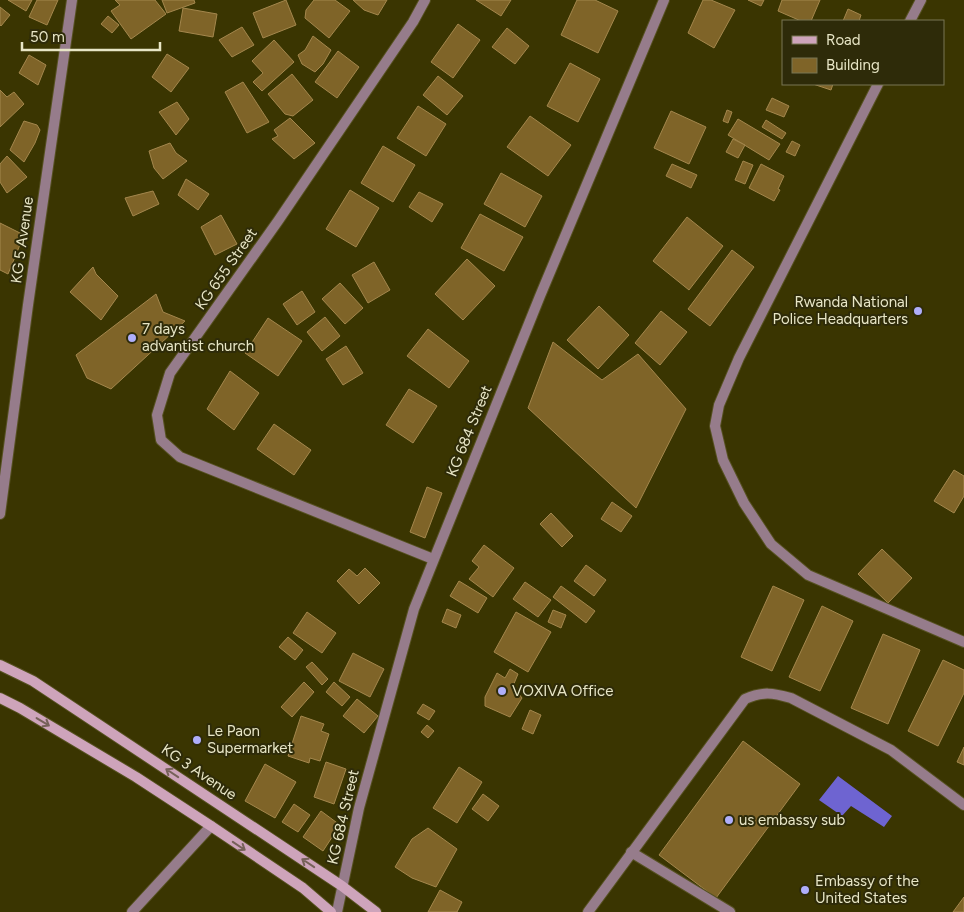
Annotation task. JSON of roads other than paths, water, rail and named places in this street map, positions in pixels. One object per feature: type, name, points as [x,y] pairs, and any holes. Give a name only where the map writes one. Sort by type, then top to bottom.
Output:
[{"type":"main road","name":"KG 3 Avenue","points":[[0,665],[33,681],[342,886],[376,912]]},
{"type":"main road","points":[[0,698],[136,777],[303,888],[331,912]]},
{"type":"street","name":"KG 5 Avenue","points":[[0,514],[26,314],[72,0]]},
{"type":"street","name":"KG 655 Street","points":[[425,0],[413,22],[278,221],[170,374],[157,415],[161,440],[180,457],[433,559]]},
{"type":"street","name":"KG 684 Street","points":[[337,912],[359,808],[414,609],[540,296],[664,0]]},
{"type":"street","points":[[910,20],[920,0]]},
{"type":"street","points":[[877,85],[740,358],[719,405],[715,426],[723,460],[744,503],[771,544],[808,575],[964,642]]},
{"type":"street","points":[[588,912],[745,698],[758,693],[774,693],[791,698],[891,750],[964,805]]},
{"type":"street","points":[[132,912],[211,826]]},
{"type":"street","points":[[631,852],[730,912]]},
{"type":"place","name":"Rwanda National Police Headquarters","points":[[918,311]]},
{"type":"place","name":"7 days advantist church","points":[[132,338]]},
{"type":"place","name":"VOXIVA Office","points":[[502,691]]},
{"type":"place","name":"Le Paon Supermarket","points":[[197,740]]},
{"type":"place","name":"us embassy sub","points":[[729,820]]},
{"type":"place","name":"Embassy of the United States","points":[[805,890]]}]
